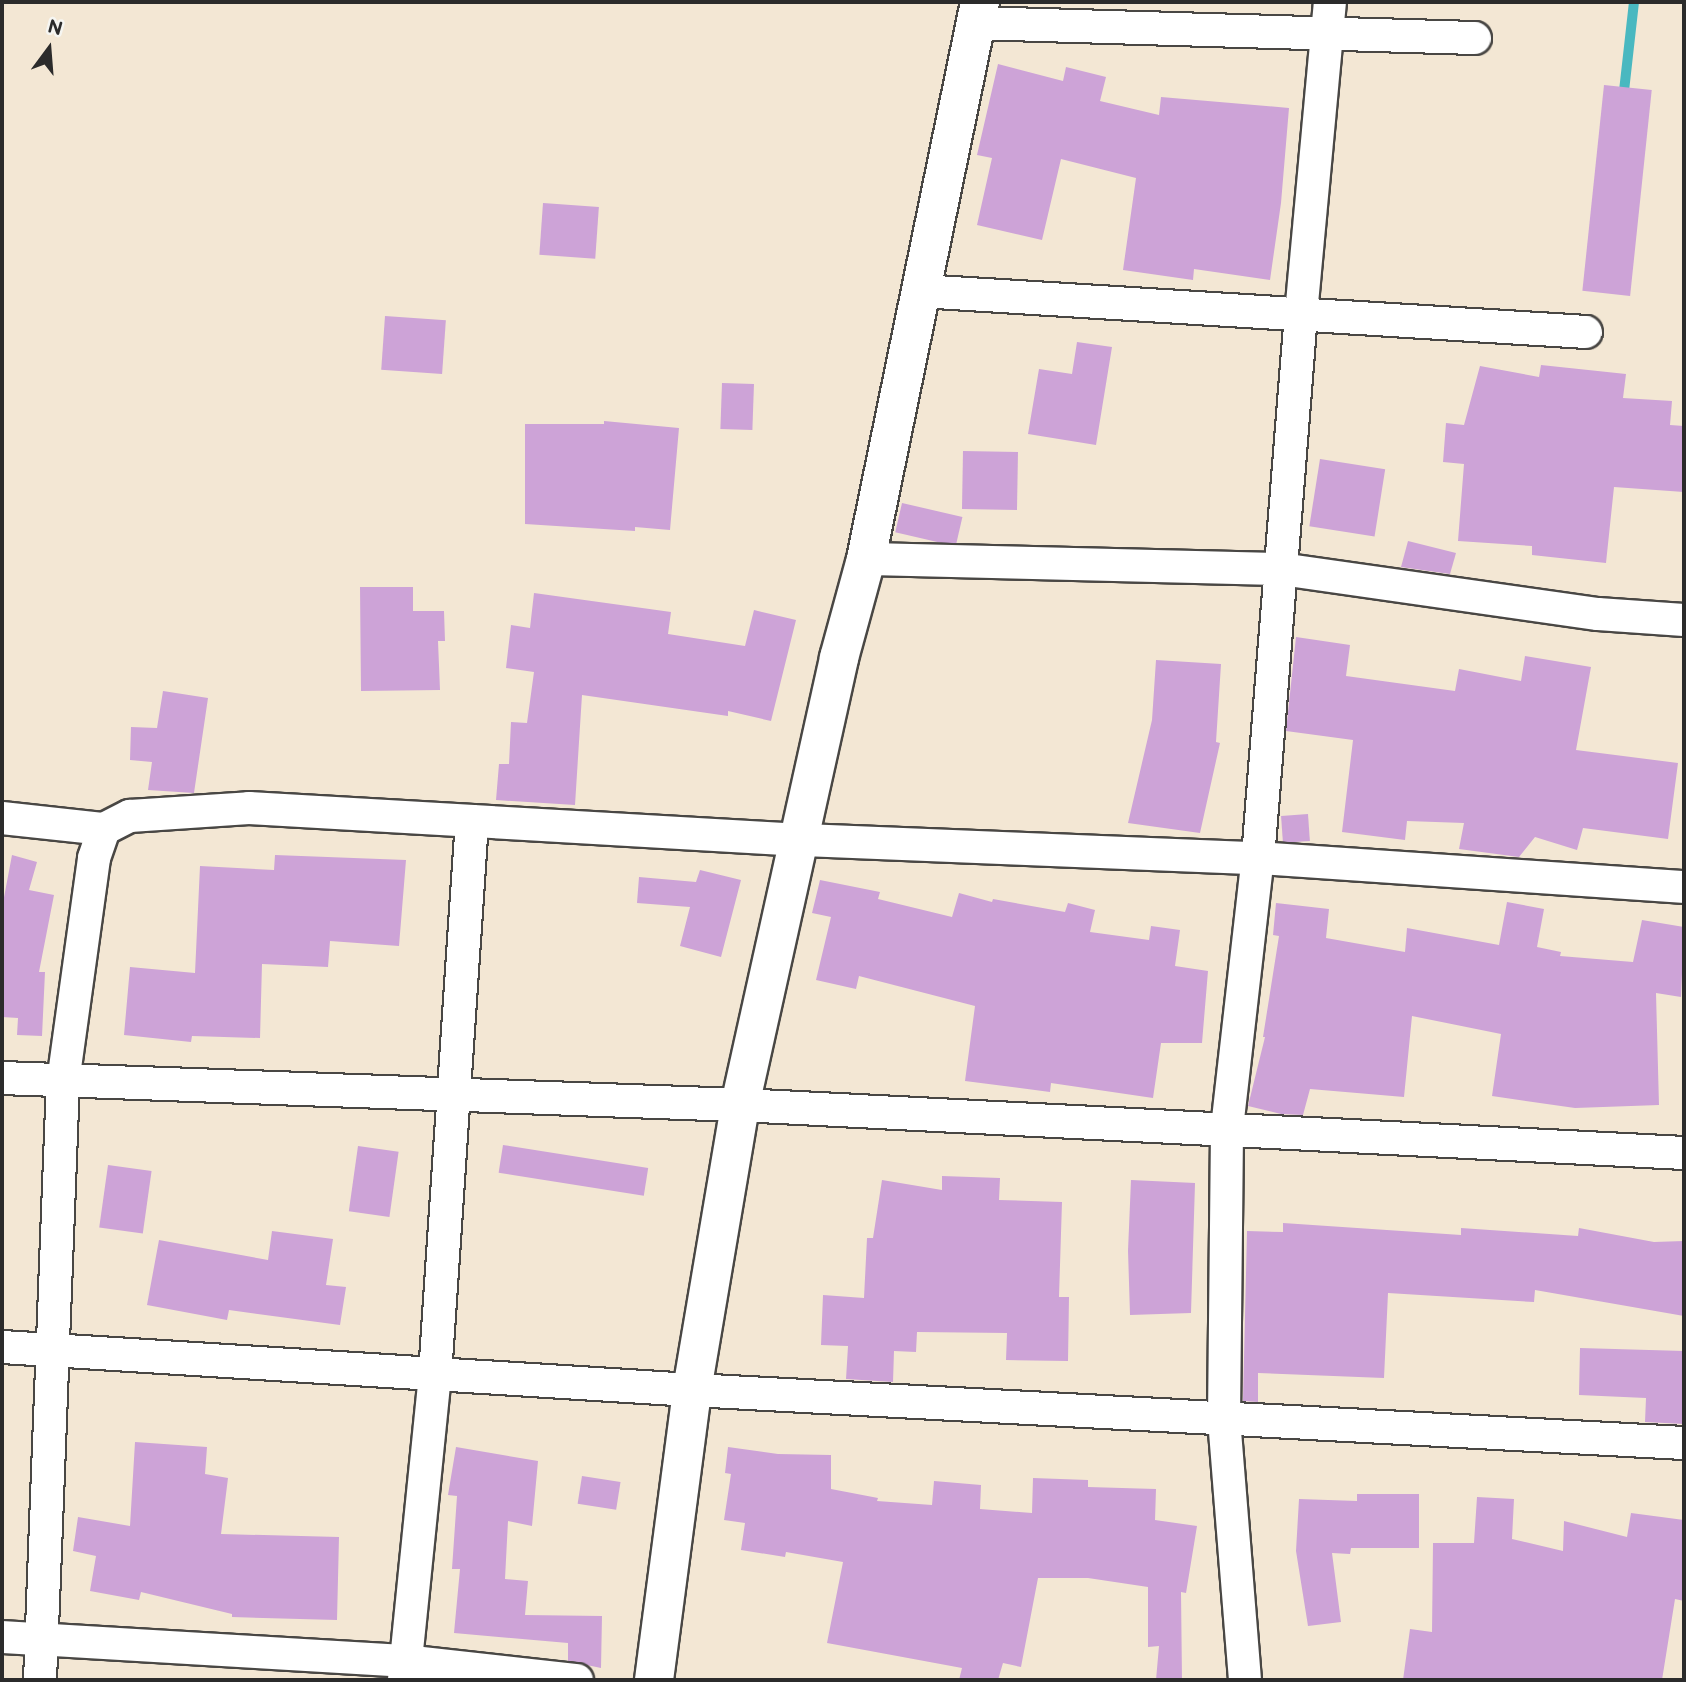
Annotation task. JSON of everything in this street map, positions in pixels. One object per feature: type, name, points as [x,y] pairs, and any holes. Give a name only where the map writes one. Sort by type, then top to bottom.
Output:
[{"type":"street","points":[[1245,1680],[1224,1418],[1227,1128],[1258,858],[1301,314],[1330,2]]},
{"type":"street","points":[[654,1680],[692,1390],[740,1105],[801,839],[839,657],[866,559],[977,13],[1326,33],[1475,38]]},
{"type":"street","points":[[920,291],[1586,332]]},
{"type":"street","points":[[866,559],[1281,569],[1598,614],[1684,620]]},
{"type":"street","points":[[2,818],[104,829],[130,816],[249,808],[801,839],[1258,858],[1684,887]]},
{"type":"street","points":[[404,1671],[435,1375],[472,821]]},
{"type":"street","points":[[40,1680],[44,1640],[63,1082],[94,858],[104,829]]},
{"type":"street","points":[[2,1078],[740,1105],[1684,1153]]},
{"type":"street","points":[[2,1347],[692,1390],[1684,1443]]},
{"type":"street","points":[[2,1637],[404,1671],[577,1680]]},
{"type":"building","points":[[998,64],[1063,81],[1066,67],[1106,77],[1100,101],[1159,115],[1161,97],[1289,108],[1281,203],[1270,280],[1194,269],[1193,280],[1123,270],[1136,178],[1061,159],[1042,240],[977,225],[992,158],[977,155]]},
{"type":"building","points":[[1604,85],[1652,90],[1630,296],[1582,291]]},
{"type":"building","points":[[543,203],[599,207],[595,259],[539,255]]},
{"type":"building","points":[[385,316],[446,320],[442,374],[381,370]]},
{"type":"building","points":[[1077,342],[1112,347],[1096,445],[1028,434],[1039,369],[1072,374]]},
{"type":"building","points":[[1541,365],[1626,374],[1623,398],[1672,401],[1670,425],[1684,426],[1684,492],[1614,487],[1606,563],[1532,555],[1532,546],[1458,541],[1464,464],[1443,462],[1446,423],[1464,425],[1480,366],[1539,377]]},
{"type":"building","points":[[722,383],[754,384],[752,430],[720,429]]},
{"type":"building","points":[[604,421],[679,428],[670,530],[635,527],[635,531],[525,524],[525,424],[604,424]]},
{"type":"building","points":[[963,451],[1018,452],[1017,510],[962,509]]},
{"type":"building","points":[[1320,459],[1385,469],[1375,536],[1309,526]]},
{"type":"building","points":[[902,503],[962,517],[956,546],[895,532]]},
{"type":"building","points":[[1408,541],[1456,553],[1450,574],[1401,567]]},
{"type":"building","points":[[360,587],[413,587],[413,611],[444,611],[445,641],[438,641],[440,690],[361,691]]},
{"type":"building","points":[[534,593],[671,612],[668,634],[745,646],[754,610],[796,620],[771,721],[728,711],[728,716],[582,695],[575,805],[496,800],[499,764],[509,764],[511,722],[527,723],[534,672],[506,668],[511,625],[530,628]]},
{"type":"building","points":[[1296,637],[1350,645],[1346,676],[1455,691],[1459,669],[1521,681],[1525,656],[1591,667],[1576,750],[1678,763],[1668,839],[1583,828],[1577,850],[1535,837],[1519,857],[1459,849],[1464,823],[1407,821],[1405,840],[1342,832],[1353,740],[1286,731]]},
{"type":"building","points":[[1156,660],[1221,664],[1216,742],[1220,743],[1200,833],[1128,823],[1152,720]]},
{"type":"building","points":[[163,691],[208,698],[194,793],[148,790],[152,762],[130,760],[131,727],[157,728]]},
{"type":"building","points":[[1308,814],[1310,841],[1283,843],[1281,816]]},
{"type":"building","points":[[12,855],[37,862],[29,890],[54,895],[39,972],[45,972],[42,1036],[17,1035],[18,1018],[2,1017],[2,908]]},
{"type":"building","points":[[275,855],[406,860],[399,946],[330,941],[328,967],[262,964],[260,1038],[192,1036],[191,1042],[124,1035],[130,967],[195,973],[200,866],[274,870]]},
{"type":"building","points":[[700,870],[741,880],[721,957],[680,946],[690,907],[637,903],[639,877],[696,882]]},
{"type":"building","points":[[820,880],[880,892],[878,899],[952,917],[959,893],[992,902],[993,899],[1065,912],[1068,903],[1095,910],[1090,932],[1149,940],[1151,926],[1180,930],[1175,966],[1208,971],[1202,1043],[1161,1043],[1153,1098],[1051,1083],[1050,1092],[965,1081],[975,1006],[859,976],[856,989],[816,980],[831,917],[812,913]]},
{"type":"building","points":[[1507,902],[1544,909],[1537,947],[1561,952],[1560,956],[1633,962],[1642,920],[1684,927],[1681,997],[1656,993],[1659,1105],[1575,1108],[1492,1096],[1501,1034],[1412,1016],[1404,1097],[1310,1089],[1303,1115],[1281,1114],[1248,1106],[1265,1037],[1279,936],[1273,935],[1276,903],[1329,909],[1326,938],[1405,952],[1407,928],[1499,945]]},
{"type":"building","points":[[503,1145],[648,1168],[644,1196],[499,1173]]},
{"type":"building","points":[[358,1146],[399,1152],[389,1217],[349,1211]]},
{"type":"building","points":[[108,1165],[152,1171],[143,1234],[99,1227]]},
{"type":"building","points":[[942,1176],[1000,1178],[999,1200],[1062,1202],[1059,1297],[1069,1297],[1068,1361],[1006,1360],[1007,1333],[917,1332],[916,1352],[894,1351],[893,1382],[846,1379],[848,1346],[821,1345],[823,1295],[864,1298],[867,1238],[873,1238],[882,1180],[942,1190]]},
{"type":"building","points":[[1131,1180],[1195,1183],[1191,1313],[1130,1315],[1128,1251]]},
{"type":"building","points":[[1283,1223],[1461,1235],[1461,1228],[1578,1236],[1579,1228],[1654,1242],[1684,1241],[1684,1316],[1535,1290],[1534,1302],[1388,1293],[1384,1378],[1258,1373],[1258,1402],[1243,1401],[1247,1231],[1283,1232]]},
{"type":"building","points":[[272,1231],[333,1239],[326,1285],[346,1287],[340,1325],[229,1310],[227,1320],[147,1305],[159,1240],[268,1260]]},
{"type":"building","points":[[1580,1348],[1684,1351],[1684,1424],[1645,1422],[1646,1398],[1579,1395]]},
{"type":"building","points":[[135,1442],[207,1447],[205,1474],[228,1478],[221,1534],[339,1537],[337,1620],[232,1617],[232,1614],[141,1592],[139,1600],[90,1591],[96,1556],[73,1551],[78,1517],[130,1526]]},
{"type":"building","points":[[456,1447],[538,1461],[532,1526],[508,1521],[505,1579],[528,1581],[525,1615],[602,1616],[601,1668],[568,1661],[568,1643],[454,1633],[460,1569],[452,1569],[457,1496],[448,1495]]},
{"type":"building","points":[[728,1447],[778,1454],[831,1455],[831,1489],[878,1498],[877,1501],[932,1505],[934,1481],[981,1485],[980,1509],[1032,1513],[1033,1478],[1088,1480],[1088,1487],[1156,1489],[1155,1520],[1197,1526],[1186,1593],[1181,1592],[1182,1680],[1156,1680],[1159,1646],[1148,1647],[1148,1587],[1088,1578],[1038,1578],[1021,1667],[1003,1663],[998,1680],[959,1680],[962,1668],[827,1643],[843,1562],[786,1552],[785,1557],[741,1550],[745,1523],[724,1520],[731,1474],[725,1473]]},
{"type":"building","points":[[582,1476],[621,1482],[616,1510],[578,1504]]},
{"type":"building","points":[[1357,1494],[1419,1494],[1419,1548],[1351,1548],[1350,1554],[1332,1553],[1341,1622],[1308,1626],[1296,1551],[1299,1499],[1357,1501]]},
{"type":"building","points":[[1477,1497],[1514,1499],[1512,1539],[1563,1551],[1564,1521],[1627,1537],[1631,1513],[1684,1520],[1684,1601],[1675,1599],[1662,1680],[1403,1680],[1410,1629],[1432,1632],[1433,1543],[1474,1543]]},
{"type":"waterway","points":[[1623,100],[1634,2]]}]
